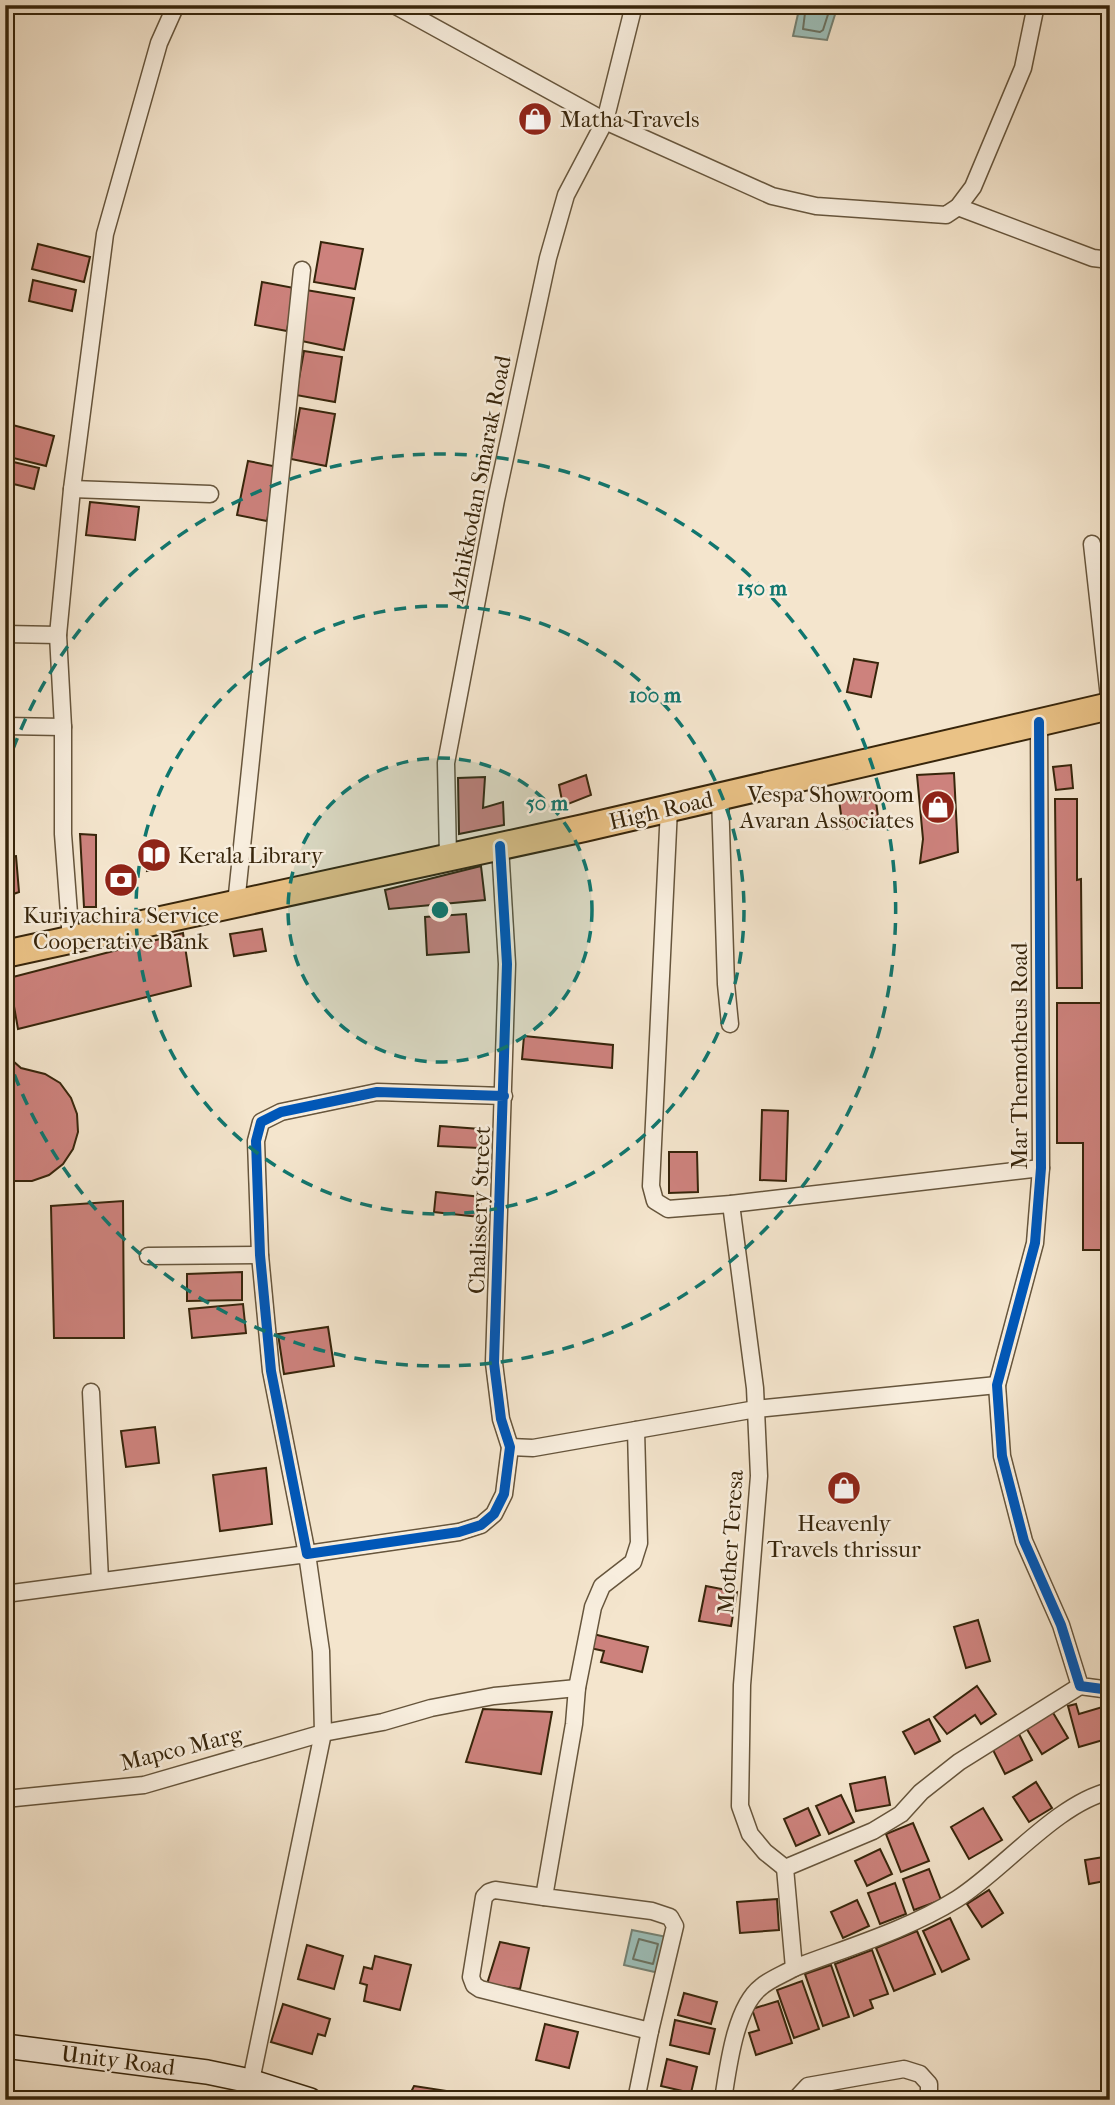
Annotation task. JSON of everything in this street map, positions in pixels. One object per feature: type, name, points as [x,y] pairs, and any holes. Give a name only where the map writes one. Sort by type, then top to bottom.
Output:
[{"type":"main road","name":"High Road","points":[[5,954],[448,858],[1110,706]]},
{"type":"street","points":[[71,940],[63,834],[63,727],[58,635],[72,489],[106,234],[159,43],[176,5]]},
{"type":"street","points":[[394,5],[605,121],[772,196],[816,206],[946,215],[958,207],[973,187],[1023,68],[1036,5]]},
{"type":"street","name":"Azhikkodan Smarak Road","points":[[448,858],[446,763],[496,499],[545,271],[566,195],[605,121],[634,5]]},
{"type":"street","points":[[958,207],[1093,258],[1110,260]]},
{"type":"street","points":[[236,904],[302,270]]},
{"type":"street","points":[[72,489],[210,494]]},
{"type":"street","points":[[1092,544],[1110,706]]},
{"type":"street","points":[[5,634],[58,635]]},
{"type":"street","name":"Mar Themotheus Road","points":[[1039,722],[1041,1168],[1035,1242],[997,1385],[1002,1456],[1024,1541],[1061,1625],[1080,1686]]},
{"type":"street","points":[[5,726],[63,727]]},
{"type":"street","points":[[720,796],[726,984],[730,1024]]},
{"type":"street","points":[[669,808],[651,1186],[655,1201],[668,1209],[731,1204],[1041,1168]]},
{"type":"street","name":"Chalissery Street","points":[[500,846],[508,964],[494,1363],[501,1419],[510,1447]]},
{"type":"street","points":[[248,2090],[323,1733],[321,1651],[307,1554],[271,1371],[260,1255],[256,1141],[261,1122],[281,1112],[377,1092],[504,1096]]},
{"type":"street","name":"Mother Teresa","points":[[731,1204],[756,1409],[759,1476],[742,1685],[740,1806],[750,1834],[765,1852],[785,1868]]},
{"type":"street","points":[[148,1256],[260,1255]]},
{"type":"street","points":[[5,1594],[459,1532],[481,1525],[495,1514],[504,1494],[510,1447],[533,1448],[756,1409],[997,1385]]},
{"type":"street","points":[[91,1392],[100,1580]]},
{"type":"street","points":[[544,1897],[593,1607],[602,1586],[633,1562],[639,1543],[636,1430]]},
{"type":"street","points":[[794,1968],[785,1868],[873,1831],[892,1820],[958,1762],[1080,1686],[1110,1690]]},
{"type":"street","name":"Mapco Marg","points":[[5,1800],[144,1786],[323,1733],[383,1722],[431,1708],[494,1696],[578,1688]]},
{"type":"street","points":[[723,2100],[730,2056],[746,2005],[760,1987],[794,1968],[932,1913],[959,1897],[1070,1811],[1098,1794],[1110,1791]]},
{"type":"street","points":[[636,2100],[675,1931],[670,1917],[652,1910],[495,1890],[484,1897],[471,1977],[474,1985],[480,1989],[650,2031]]},
{"type":"street","name":"Unity Road","points":[[5,2046],[206,2072],[248,2090],[310,2100]]},
{"type":"street","points":[[795,2100],[808,2086],[904,2069],[920,2074],[929,2084],[929,2100]]},
{"type":"water","points":[[800,5],[838,5],[827,40],[793,36]]},
{"type":"water","points":[[632,1930],[667,1937],[659,1973],[624,1965]]},
{"type":"building","name":"Matha Travels","points":[[528,108],[546,113],[541,126],[525,124]]},
{"type":"building","points":[[321,242],[363,249],[355,289],[314,282]]},
{"type":"building","points":[[38,244],[90,257],[84,282],[32,269]]},
{"type":"building","points":[[33,280],[76,290],[72,311],[29,301]]},
{"type":"building","points":[[262,282],[294,288],[287,331],[255,325]]},
{"type":"building","points":[[306,290],[354,298],[344,350],[297,340]]},
{"type":"building","points":[[304,351],[342,357],[335,402],[296,395]]},
{"type":"building","points":[[300,408],[335,414],[326,466],[291,459]]},
{"type":"building","points":[[5,423],[54,436],[46,466],[5,456]]},
{"type":"building","points":[[5,460],[39,468],[34,489],[5,482]]},
{"type":"building","points":[[248,461],[278,467],[267,521],[237,515]]},
{"type":"building","points":[[90,502],[139,507],[135,540],[86,535]]},
{"type":"building","points":[[854,659],[878,663],[871,697],[847,692]]},
{"type":"building","points":[[1071,765],[1073,788],[1056,790],[1053,767]]},
{"type":"building","name":"Vespa Showroom Avaran Associates","points":[[954,773],[958,852],[920,863],[923,839],[917,775]]},
{"type":"building","points":[[586,775],[591,795],[563,806],[559,785]]},
{"type":"building","points":[[485,777],[483,808],[503,802],[504,825],[459,834],[458,778]]},
{"type":"building","points":[[875,794],[879,824],[843,829],[839,800]]},
{"type":"building","points":[[1055,799],[1077,799],[1077,880],[1081,879],[1082,988],[1057,988]]},
{"type":"building","points":[[80,834],[96,835],[96,907],[84,907]]},
{"type":"building","name":"Kerala Library","points":[[150,841],[160,841],[158,868],[147,871]]},
{"type":"building","points":[[1102,850],[1110,850],[1110,958],[1102,958]]},
{"type":"building","points":[[16,856],[19,892],[8,896],[5,857]]},
{"type":"building","points":[[481,866],[485,900],[389,909],[385,890]]},
{"type":"building","points":[[466,914],[469,952],[427,955],[425,917]]},
{"type":"building","points":[[262,929],[266,951],[234,956],[230,934]]},
{"type":"building","points":[[183,933],[191,986],[18,1029],[9,978]]},
{"type":"building","points":[[1057,1003],[1110,1003],[1110,1250],[1083,1250],[1083,1143],[1057,1143]]},
{"type":"building","points":[[524,1036],[613,1045],[612,1068],[522,1059]]},
{"type":"building","points":[[5,1054],[21,1068],[45,1074],[60,1083],[71,1098],[77,1114],[78,1132],[73,1149],[63,1164],[49,1175],[32,1181],[5,1178]]},
{"type":"building","points":[[762,1110],[788,1111],[786,1181],[760,1180]]},
{"type":"building","points":[[440,1126],[480,1129],[479,1148],[438,1146]]},
{"type":"building","points":[[669,1152],[697,1152],[698,1192],[669,1193]]},
{"type":"building","points":[[436,1192],[481,1197],[479,1217],[434,1212]]},
{"type":"building","points":[[123,1201],[124,1338],[54,1338],[51,1206]]},
{"type":"building","points":[[242,1272],[242,1300],[187,1301],[187,1274]]},
{"type":"building","points":[[243,1304],[246,1333],[192,1338],[189,1309]]},
{"type":"building","points":[[328,1327],[334,1366],[284,1374],[278,1334]]},
{"type":"building","points":[[155,1427],[159,1463],[126,1467],[121,1431]]},
{"type":"building","points":[[266,1468],[272,1524],[220,1531],[213,1475]]},
{"type":"building","points":[[706,1586],[737,1592],[731,1626],[699,1621]]},
{"type":"building","points":[[978,1620],[990,1661],[966,1668],[954,1627]]},
{"type":"building","points":[[593,1634],[648,1647],[642,1672],[601,1662],[604,1651],[590,1648]]},
{"type":"building","points":[[5,1648],[9,1703],[5,1703]]},
{"type":"building","points":[[977,1686],[996,1714],[981,1724],[975,1715],[947,1734],[934,1717]]},
{"type":"building","points":[[1076,1704],[1079,1714],[1109,1705],[1110,1738],[1079,1747],[1068,1706]]},
{"type":"building","points":[[483,1709],[552,1712],[541,1774],[466,1762]]},
{"type":"building","points":[[1052,1711],[1068,1738],[1042,1754],[1025,1726]]},
{"type":"building","points":[[929,1719],[940,1741],[915,1754],[903,1732]]},
{"type":"building","points":[[1019,1734],[1032,1760],[1005,1774],[992,1748]]},
{"type":"building","points":[[885,1777],[890,1805],[856,1811],[850,1784]]},
{"type":"building","points":[[1036,1782],[1052,1808],[1029,1822],[1013,1797]]},
{"type":"building","points":[[841,1795],[854,1822],[829,1834],[816,1806]]},
{"type":"building","points":[[808,1808],[820,1835],[796,1846],[784,1819]]},
{"type":"building","points":[[983,1808],[1002,1840],[969,1859],[951,1827]]},
{"type":"building","points":[[913,1823],[929,1861],[901,1872],[886,1834]]},
{"type":"building","points":[[880,1849],[892,1874],[867,1886],[855,1861]]},
{"type":"building","points":[[1110,1856],[1110,1880],[1089,1884],[1085,1860]]},
{"type":"building","points":[[929,1869],[941,1900],[914,1910],[903,1879]]},
{"type":"building","points":[[895,1883],[906,1914],[880,1924],[868,1893]]},
{"type":"building","points":[[989,1890],[1003,1913],[982,1927],[967,1904]]},
{"type":"building","points":[[777,1899],[779,1930],[740,1933],[737,1902]]},
{"type":"building","points":[[857,1900],[869,1926],[843,1938],[831,1912]]},
{"type":"building","points":[[950,1918],[969,1959],[942,1972],[923,1931]]},
{"type":"building","points":[[917,1931],[935,1974],[894,1991],[876,1948]]},
{"type":"building","points":[[500,1942],[529,1948],[520,1989],[487,1984]]},
{"type":"building","points":[[307,1945],[343,1956],[334,1989],[298,1979]]},
{"type":"building","points":[[872,1950],[888,1994],[870,2000],[873,2008],[854,2016],[835,1964]]},
{"type":"building","points":[[375,1956],[411,1965],[400,2010],[364,2001],[367,1985],[360,1983],[364,1967],[372,1969]]},
{"type":"building","points":[[831,1965],[849,2017],[823,2026],[805,1974]]},
{"type":"building","points":[[802,1981],[819,2029],[794,2038],[777,1990]]},
{"type":"building","points":[[684,1993],[717,2002],[711,2024],[678,2015]]},
{"type":"building","points":[[778,2001],[792,2043],[756,2055],[749,2033],[759,2030],[752,2009]]},
{"type":"building","points":[[283,2004],[330,2019],[325,2036],[318,2034],[312,2054],[271,2042]]},
{"type":"building","points":[[675,2020],[715,2029],[709,2054],[670,2045]]},
{"type":"building","points":[[545,2024],[578,2032],[569,2068],[536,2060]]},
{"type":"building","points":[[667,2059],[697,2067],[691,2093],[661,2086]]},
{"type":"building","points":[[414,2086],[447,2091],[445,2100],[407,2100]]},
{"type":"cycle path","points":[[1039,722],[1041,1168],[1035,1243],[997,1385],[1002,1456],[1024,1541],[1061,1625],[1080,1686],[1110,1690]]},
{"type":"cycle path","points":[[500,846],[507,964],[494,1363],[501,1419],[510,1447],[504,1494],[494,1514],[481,1525],[459,1532],[307,1554],[271,1371],[260,1255],[256,1141],[261,1122],[281,1112],[377,1092],[504,1096]]},
{"type":"place","name":"Matha Travels","points":[[535,119]]},
{"type":"place","name":"Vespa Showroom Avaran Associates","points":[[938,807]]},
{"type":"place","name":"Kerala Library","points":[[154,855]]},
{"type":"place","name":"Kuriyachira Service Cooperative Bank","points":[[121,880]]},
{"type":"place","name":"Heavenly Travels thrissur","points":[[844,1488]]}]
